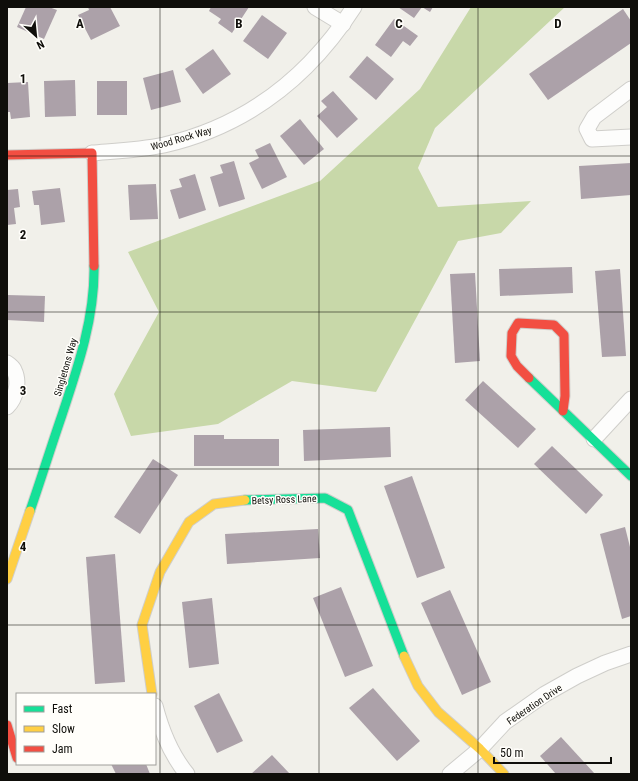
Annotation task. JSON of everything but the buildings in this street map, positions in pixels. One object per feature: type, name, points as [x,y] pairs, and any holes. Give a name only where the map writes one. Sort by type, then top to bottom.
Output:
[{"type":"street","points":[[315,7],[343,24]]},
{"type":"street","name":"Wood Rock Way","points":[[7,155],[92,153],[132,150],[165,144],[200,135],[233,120],[265,102],[294,80],[319,55],[354,7]]},
{"type":"street","points":[[631,89],[594,117],[587,129],[592,139],[631,137]]},
{"type":"street","name":"Singletons Way","points":[[7,579],[76,374],[88,328],[94,269],[92,153]]},
{"type":"street","points":[[564,411],[564,335],[554,325],[518,323],[512,333],[511,356],[517,366],[631,476]]},
{"type":"street","points":[[7,363],[14,368],[18,383],[12,402],[7,407]]},
{"type":"street","points":[[594,439],[631,399]]},
{"type":"street","name":"Betsy Ross Lane","points":[[152,693],[142,625],[160,572],[189,522],[214,504],[252,499],[325,498],[348,510],[404,656],[418,686],[438,712],[480,749],[504,774]]},
{"type":"street","name":"Federation Drive","points":[[450,774],[480,749],[505,722],[545,694],[577,676],[605,663],[631,654]]},
{"type":"street","points":[[156,710],[159,721],[170,745],[187,774]]},
{"type":"street","points":[[7,726],[16,755]]},
{"type":"green space","points":[[471,7],[565,7],[435,128],[418,168],[438,207],[531,201],[501,233],[458,241],[376,392],[292,381],[218,424],[131,436],[114,394],[159,312],[128,252],[320,181],[420,89]]},
{"type":"traffic: fast","points":[[30,511],[74,379],[89,323],[94,285],[94,266]]},
{"type":"traffic: fast","points":[[529,378],[631,476]]},
{"type":"traffic: fast","points":[[245,500],[325,498],[348,510],[404,656]]},
{"type":"traffic: slow","points":[[152,693],[142,625],[160,572],[189,522],[214,504],[245,500]]},
{"type":"traffic: slow","points":[[7,579],[30,511]]},
{"type":"traffic: slow","points":[[404,656],[418,686],[438,712],[480,749],[504,774]]},
{"type":"traffic: jam","points":[[7,155],[92,153],[94,266]]},
{"type":"traffic: jam","points":[[529,378],[517,366],[511,356],[512,333],[518,323],[554,325],[564,335],[565,396],[563,411]]},
{"type":"traffic: jam","points":[[7,725],[16,755]]}]
